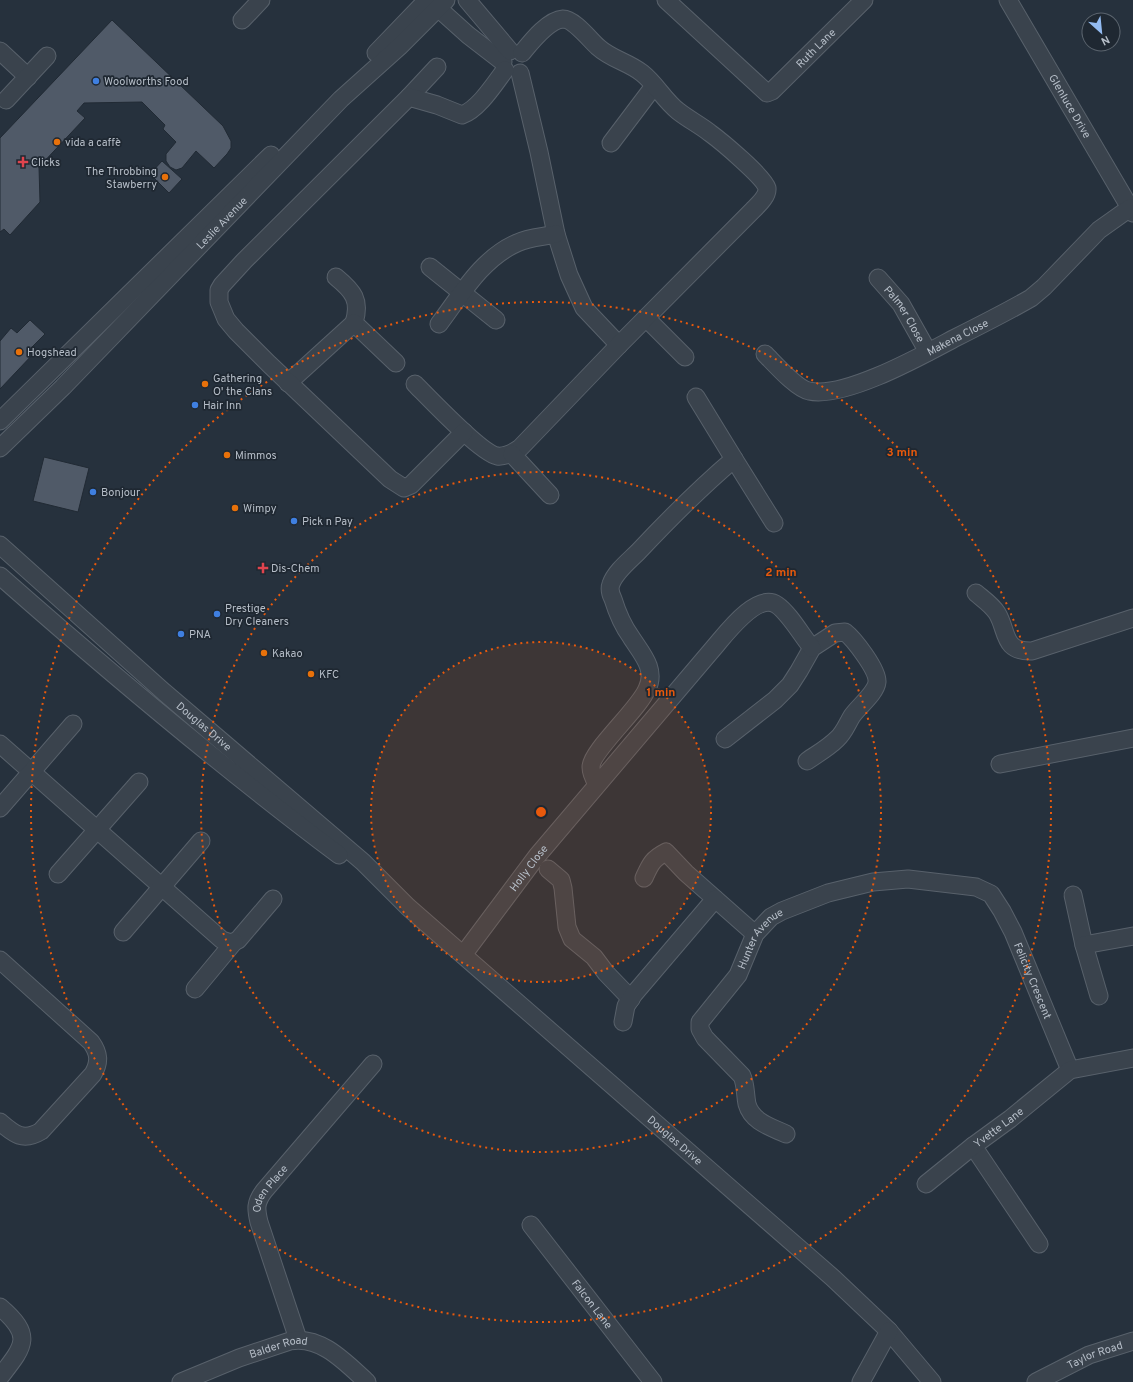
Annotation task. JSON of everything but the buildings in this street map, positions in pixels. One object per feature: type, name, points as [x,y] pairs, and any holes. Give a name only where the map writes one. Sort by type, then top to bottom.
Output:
[{"type":"street","points":[[242,20],[261,0]]},
{"type":"street","points":[[467,0],[512,62],[539,152],[556,234],[569,275],[580,302],[588,314],[619,345]]},
{"type":"street","name":"Ruth Lane","points":[[666,0],[767,93],[772,91],[864,0]]},
{"type":"street","name":"Glenluce Drive","points":[[1008,0],[1132,210]]},
{"type":"street","points":[[435,2],[512,62]]},
{"type":"street","name":"Leslie Avenue","points":[[0,421],[124,301],[218,206],[390,40],[435,2]]},
{"type":"street","name":"Leslie Avenue","points":[[0,448],[63,387],[341,99],[399,47],[435,2]]},
{"type":"street","points":[[409,97],[437,105],[462,115],[470,111],[540,32],[555,21],[564,19],[572,23],[607,55],[638,70],[678,111],[712,134],[746,164],[765,183],[767,191],[753,210],[619,345],[520,448],[512,454],[502,456],[491,454],[464,432],[415,384]]},
{"type":"street","points":[[0,51],[28,77]]},
{"type":"street","points":[[6,100],[47,56]]},
{"type":"street","points":[[437,67],[409,97],[244,261],[222,285],[219,290],[219,302],[236,331],[390,480],[404,488],[411,485],[464,432]]},
{"type":"street","points":[[611,143],[654,86]]},
{"type":"street","name":"Makena Close","points":[[765,354],[807,391],[819,392],[837,390],[858,384],[902,365],[1020,304],[1037,293],[1100,230],[1132,210]]},
{"type":"street","points":[[439,324],[474,277],[488,262],[505,249],[523,240],[556,234]]},
{"type":"street","points":[[430,267],[496,320]]},
{"type":"street","points":[[288,382],[354,322],[357,308],[353,294],[347,286],[336,277]]},
{"type":"street","name":"Palmer Close","points":[[878,278],[901,304],[928,352]]},
{"type":"street","points":[[646,318],[685,357]]},
{"type":"street","points":[[354,322],[396,363]]},
{"type":"street","points":[[696,397],[774,523]]},
{"type":"street","points":[[512,454],[550,495]]},
{"type":"street","points":[[597,784],[591,772],[595,755],[621,725],[648,689],[650,673],[648,665],[630,636],[616,608],[610,592],[611,584],[619,571],[656,533],[705,484],[734,459]]},
{"type":"street","name":"Douglas Drive","points":[[0,544],[164,692],[363,862],[408,907],[462,955],[833,1278],[889,1331],[932,1382]]},
{"type":"street","name":"Douglas Drive","points":[[0,576],[47,618],[192,740],[296,823],[408,907]]},
{"type":"street","points":[[976,593],[996,613],[1010,644],[1018,650],[1024,651],[1032,651],[1133,618]]},
{"type":"street","name":"Holly Close","points":[[462,955],[537,856],[733,625],[757,604],[766,602],[772,603],[777,605],[795,625],[812,648]]},
{"type":"street","points":[[725,739],[775,700],[786,689],[799,671],[812,648],[835,633],[844,632],[854,640],[865,656],[877,682],[874,691],[852,716],[841,734],[830,745],[808,761]]},
{"type":"street","points":[[0,808],[73,724]]},
{"type":"street","points":[[1000,764],[1133,738]]},
{"type":"street","points":[[0,744],[222,940],[226,942],[234,942]]},
{"type":"street","points":[[58,874],[139,782]]},
{"type":"street","points":[[123,932],[161,886],[201,842]]},
{"type":"street","points":[[644,878],[650,863],[666,852],[755,934]]},
{"type":"street","points":[[548,869],[561,880],[567,927],[572,939],[594,957],[606,973],[631,999]]},
{"type":"street","name":"Hunter Avenue","points":[[786,1134],[756,1120],[750,1112],[747,1102],[745,1083],[742,1076],[705,1038],[700,1029],[700,1022],[738,975],[755,934],[771,917],[782,911],[828,893],[873,882],[908,879],[976,887],[991,894]]},
{"type":"street","name":"Felicity Crescent","points":[[991,894],[996,900],[1012,932],[1070,1070]]},
{"type":"street","points":[[1073,895],[1084,945],[1099,996]]},
{"type":"street","points":[[623,1022],[626,1006],[631,999],[716,899]]},
{"type":"street","points":[[195,989],[234,942],[273,900]]},
{"type":"street","points":[[1084,945],[1133,936]]},
{"type":"street","points":[[0,1122],[12,1132],[21,1136],[27,1137],[41,1132],[93,1074],[98,1058],[95,1048],[91,1042],[1,965]]},
{"type":"street","points":[[1070,1070],[1133,1058]]},
{"type":"street","name":"Oden Place","points":[[298,1339],[260,1222],[256,1205],[264,1191],[373,1064]]},
{"type":"street","name":"Yvette Lane","points":[[926,1184],[972,1146],[1010,1119],[1070,1070]]},
{"type":"street","points":[[972,1146],[1039,1244]]},
{"type":"street","name":"Falcon Lane","points":[[531,1225],[653,1382]]},
{"type":"street","points":[[0,1307],[15,1321],[22,1333],[21,1347],[15,1359],[0,1377]]},
{"type":"street","points":[[862,1382],[889,1331]]},
{"type":"street","name":"Balder Road","points":[[181,1382],[239,1358],[298,1339],[329,1350],[340,1357],[367,1382]]},
{"type":"street","name":"Taylor Road","points":[[1036,1382],[1089,1355],[1133,1341]]},
{"type":"place","name":"Woolworths Food","points":[[96,81]]},
{"type":"place","name":"vida a caffè","points":[[57,142]]},
{"type":"place","name":"Clicks","points":[[23,162]]},
{"type":"place","name":"The Throbbing Stawberry","points":[[165,177]]},
{"type":"place","name":"Hogshead","points":[[19,352]]},
{"type":"place","name":"Gathering O' the Clans","points":[[205,384]]},
{"type":"place","name":"Hair Inn","points":[[195,405]]},
{"type":"place","name":"Mimmos","points":[[227,455]]},
{"type":"place","name":"Bonjour","points":[[93,492]]},
{"type":"place","name":"Wimpy","points":[[235,508]]},
{"type":"place","name":"Pick n Pay","points":[[294,521]]},
{"type":"place","name":"Dis-Chem","points":[[263,568]]},
{"type":"place","name":"Prestige Dry Cleaners","points":[[217,614]]},
{"type":"place","name":"PNA","points":[[181,634]]},
{"type":"place","name":"Kakao","points":[[264,653]]},
{"type":"place","name":"KFC","points":[[311,674]]}]
